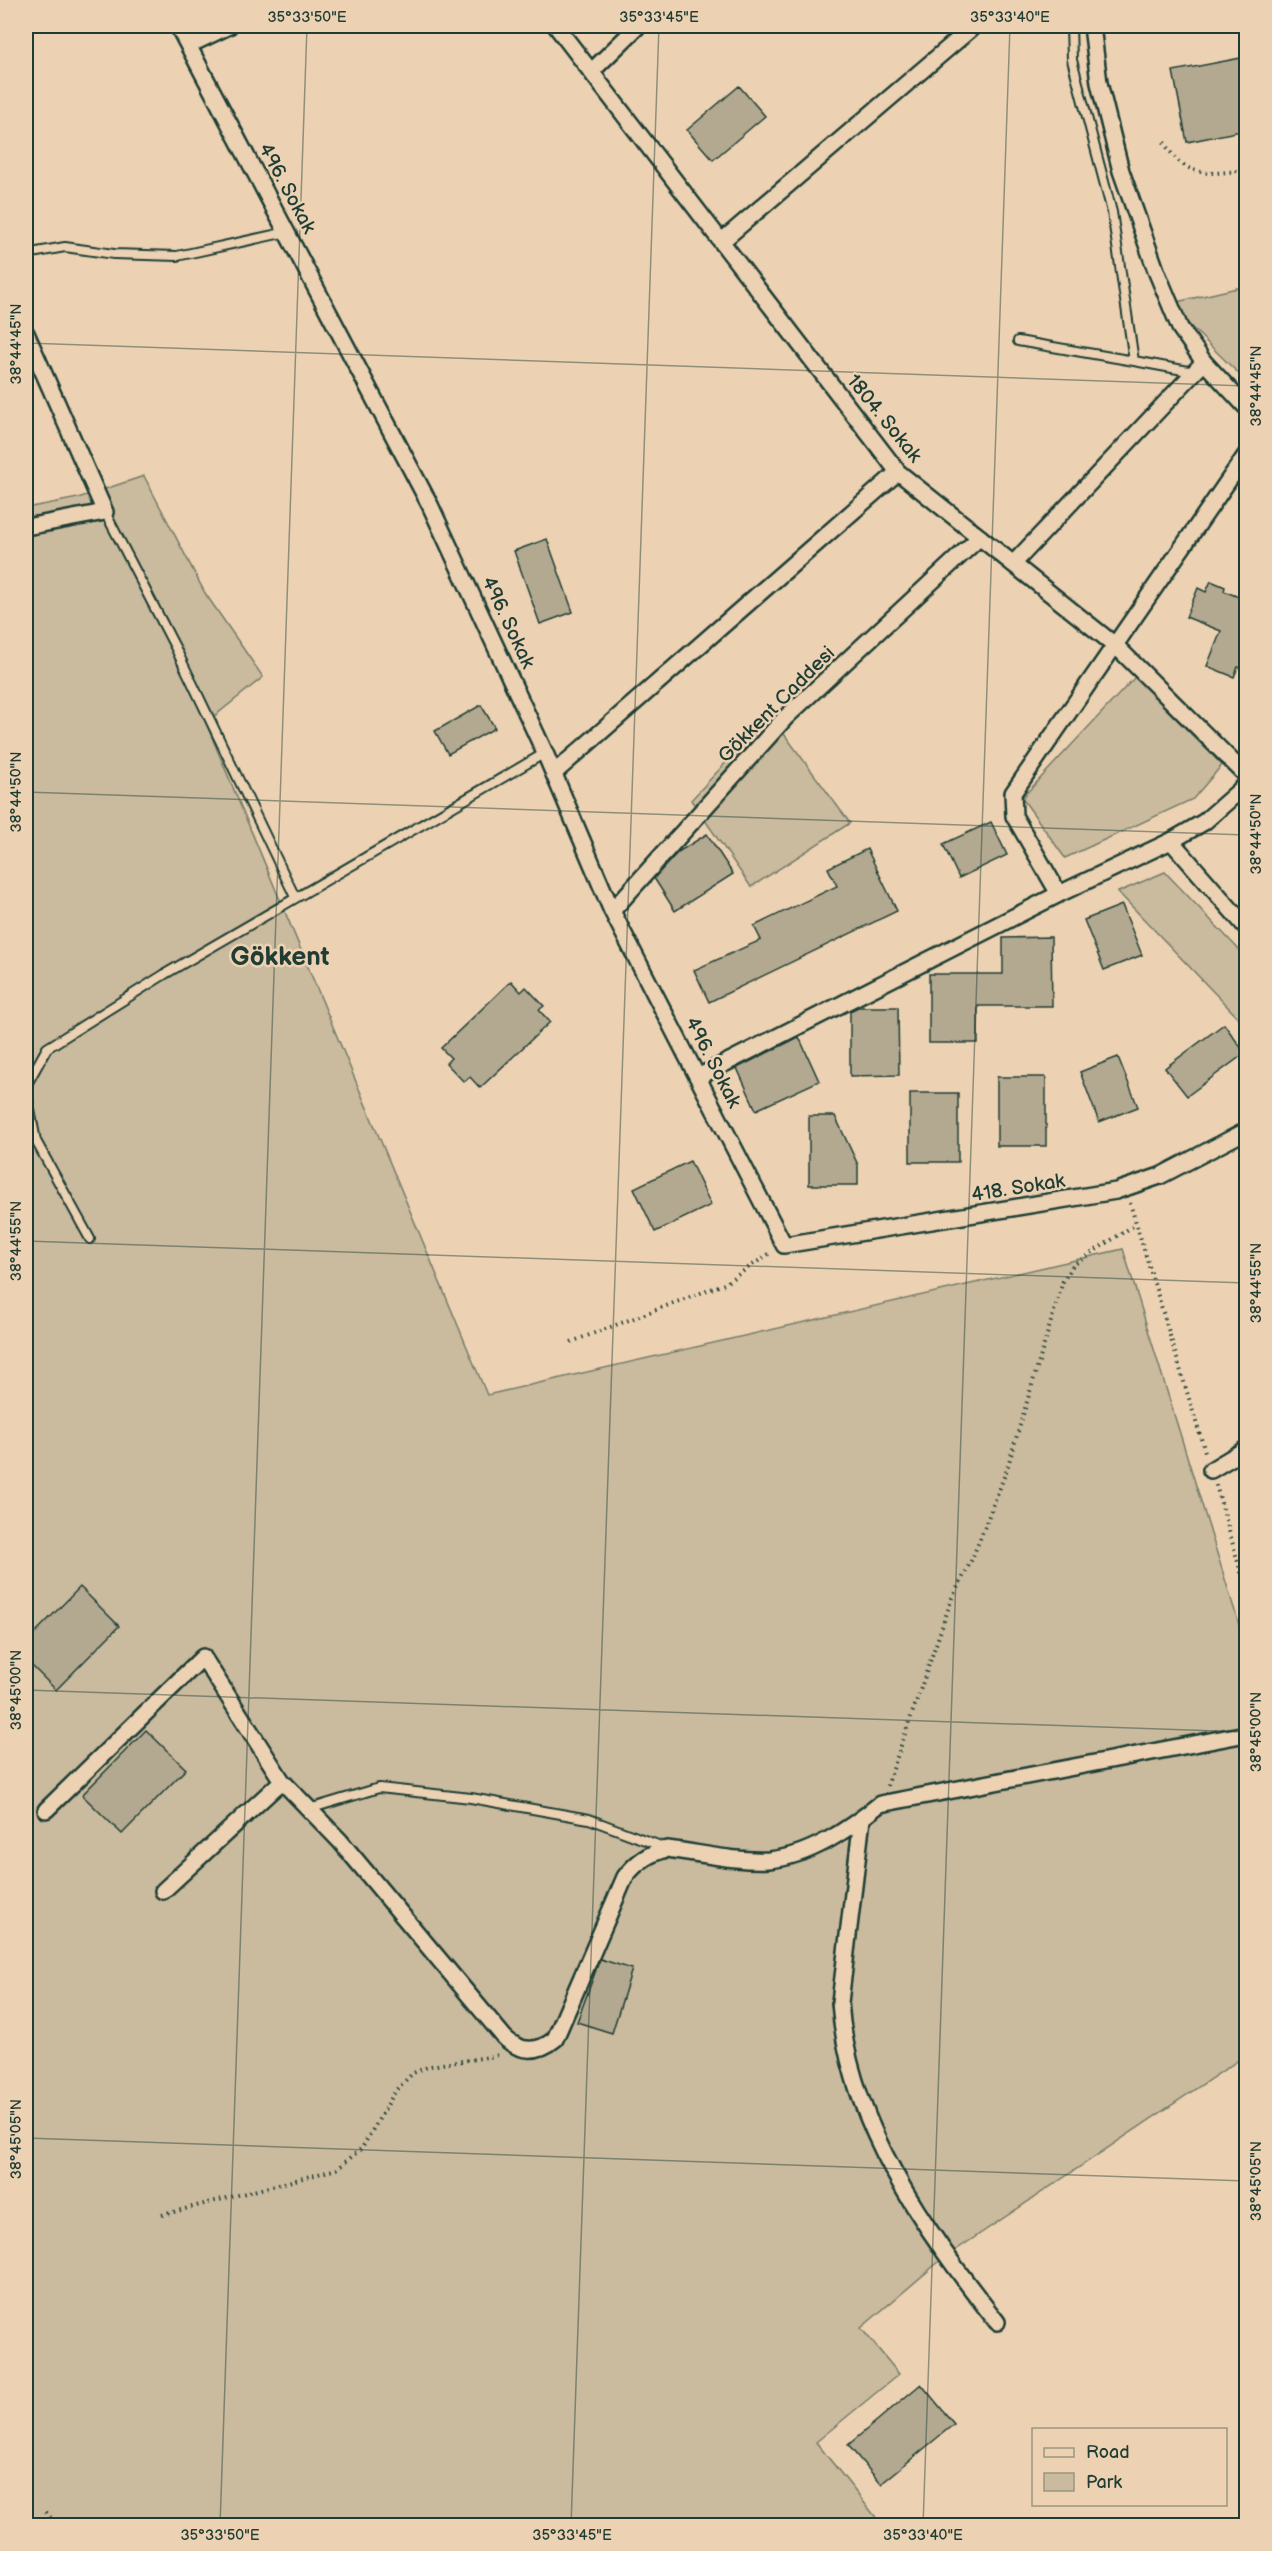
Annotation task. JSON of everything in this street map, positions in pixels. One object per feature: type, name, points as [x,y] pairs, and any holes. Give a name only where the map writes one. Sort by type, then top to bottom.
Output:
[{"type":"street","name":"496. Sokak","points":[[178,26],[440,527],[555,773],[612,911],[784,1245]]},
{"type":"street","points":[[189,45],[229,26]]},
{"type":"street","name":"1804. Sokak","points":[[556,26],[898,472],[1116,646],[1246,775]]},
{"type":"street","points":[[592,71],[638,26]]},
{"type":"street","points":[[722,241],[974,26]]},
{"type":"street","points":[[1092,26],[1099,83],[1120,171],[1157,273],[1180,328],[1200,367],[1246,407]]},
{"type":"street","points":[[26,333],[105,512],[26,527]]},
{"type":"street","points":[[1013,564],[1200,367]]},
{"type":"street","points":[[1059,894],[1014,816],[1013,793],[1246,455]]},
{"type":"street","points":[[555,773],[898,472]]},
{"type":"street","name":"Gökkent Caddesi","points":[[612,911],[786,717],[980,537]]},
{"type":"street","points":[[698,1077],[1059,894],[1171,841],[1204,822],[1246,785]]},
{"type":"street","points":[[1171,841],[1246,927]]},
{"type":"street","name":"418. Sokak","points":[[784,1245],[1087,1198],[1160,1176],[1246,1131]]},
{"type":"street","points":[[1211,1470],[1246,1449]]},
{"type":"street","points":[[46,1810],[203,1657],[282,1781],[340,1841],[504,2037],[516,2047],[532,2050],[548,2045],[555,2039],[625,1877],[639,1861],[667,1849],[769,1860],[810,1848],[862,1819],[880,1804],[1246,1734]]},
{"type":"street","points":[[163,1891],[282,1781]]},
{"type":"street","points":[[862,1819],[840,2002],[842,2028],[850,2068],[876,2134],[908,2193],[950,2259],[997,2322]]},
{"type":"lane","points":[[1071,26],[1072,60],[1112,212],[1134,361]]},
{"type":"lane","points":[[26,254],[65,247],[114,254],[177,256],[287,232]]},
{"type":"lane","points":[[1018,341],[1134,361],[1200,367]]},
{"type":"lane","points":[[105,512],[175,647],[295,897]]},
{"type":"lane","points":[[90,1239],[36,1141],[26,1087],[47,1048],[165,974],[545,753]]},
{"type":"lane","points":[[309,1809],[379,1788],[471,1798],[589,1819],[667,1849]]},
{"type":"path","points":[[1164,142],[1175,158],[1200,173],[1220,175],[1246,170]]},
{"type":"path","points":[[1125,1188],[1246,1590]]},
{"type":"path","points":[[880,1804],[951,1598],[972,1559],[1006,1472],[1063,1281],[1073,1265],[1136,1224]]},
{"type":"path","points":[[571,1342],[724,1284],[784,1245]]},
{"type":"path","points":[[162,2214],[337,2169],[362,2148],[396,2090],[413,2073],[430,2066],[532,2050]]},
{"type":"path","points":[[46,2512],[57,2526]]},
{"type":"green space","points":[[1246,286],[1246,372],[1242,377],[1168,304]]},
{"type":"green space","points":[[144,476],[205,593],[263,677],[206,723],[487,1395],[1123,1249],[1246,1647],[1246,2055],[941,2260],[861,2328],[899,2374],[816,2442],[882,2525],[26,2526],[26,508],[78,498]]},
{"type":"green space","points":[[1135,677],[1222,765],[1193,799],[1065,858],[1022,798]]},
{"type":"green space","points":[[770,715],[850,823],[751,887],[691,800]]},
{"type":"green space","points":[[1165,872],[1246,957],[1246,1026],[1118,892]]},
{"type":"building","points":[[1246,57],[1246,130],[1187,142],[1173,71]]},
{"type":"building","points":[[739,86],[765,116],[713,160],[687,130]]},
{"type":"building","points":[[547,539],[573,612],[540,624],[514,551]]},
{"type":"building","points":[[1211,581],[1225,587],[1224,591],[1246,600],[1246,670],[1238,667],[1234,677],[1207,666],[1221,631],[1186,617],[1198,588],[1206,592]]},
{"type":"building","points":[[481,705],[495,728],[448,754],[435,731]]},
{"type":"building","points":[[991,822],[1007,855],[959,878],[943,844]]},
{"type":"building","points":[[707,834],[733,874],[675,911],[654,878],[678,852]]},
{"type":"building","points":[[867,849],[897,911],[709,1002],[694,970],[761,940],[754,926],[837,886],[828,868]]},
{"type":"building","points":[[1122,905],[1142,955],[1104,970],[1084,920]]},
{"type":"building","points":[[1051,937],[1052,1006],[978,1006],[978,1043],[929,1043],[929,974],[1003,974],[1003,938]]},
{"type":"building","points":[[511,981],[521,992],[526,987],[544,1006],[539,1010],[550,1022],[480,1088],[470,1077],[464,1082],[446,1063],[451,1058],[441,1048]]},
{"type":"building","points":[[858,1007],[898,1007],[899,1075],[850,1076],[850,1011]]},
{"type":"building","points":[[1224,1024],[1245,1053],[1187,1096],[1165,1068]]},
{"type":"building","points":[[799,1037],[819,1081],[756,1110],[737,1068]]},
{"type":"building","points":[[1118,1057],[1138,1107],[1099,1122],[1080,1072]]},
{"type":"building","points":[[997,1077],[1046,1077],[1046,1146],[997,1146]]},
{"type":"building","points":[[910,1093],[958,1093],[958,1162],[910,1162]]},
{"type":"building","points":[[809,1116],[835,1116],[858,1165],[858,1185],[809,1185]]},
{"type":"building","points":[[690,1161],[711,1205],[655,1232],[634,1188]]},
{"type":"building","points":[[80,1587],[119,1626],[56,1690],[26,1660],[26,1642]]},
{"type":"building","points":[[146,1730],[186,1769],[122,1834],[82,1795]]},
{"type":"building","points":[[600,1959],[632,1969],[612,2033],[577,2022]]},
{"type":"building","points":[[921,2384],[954,2424],[881,2484],[848,2445]]},
{"type":"district","name":"Gökkent","points":[[280,956]]}]
